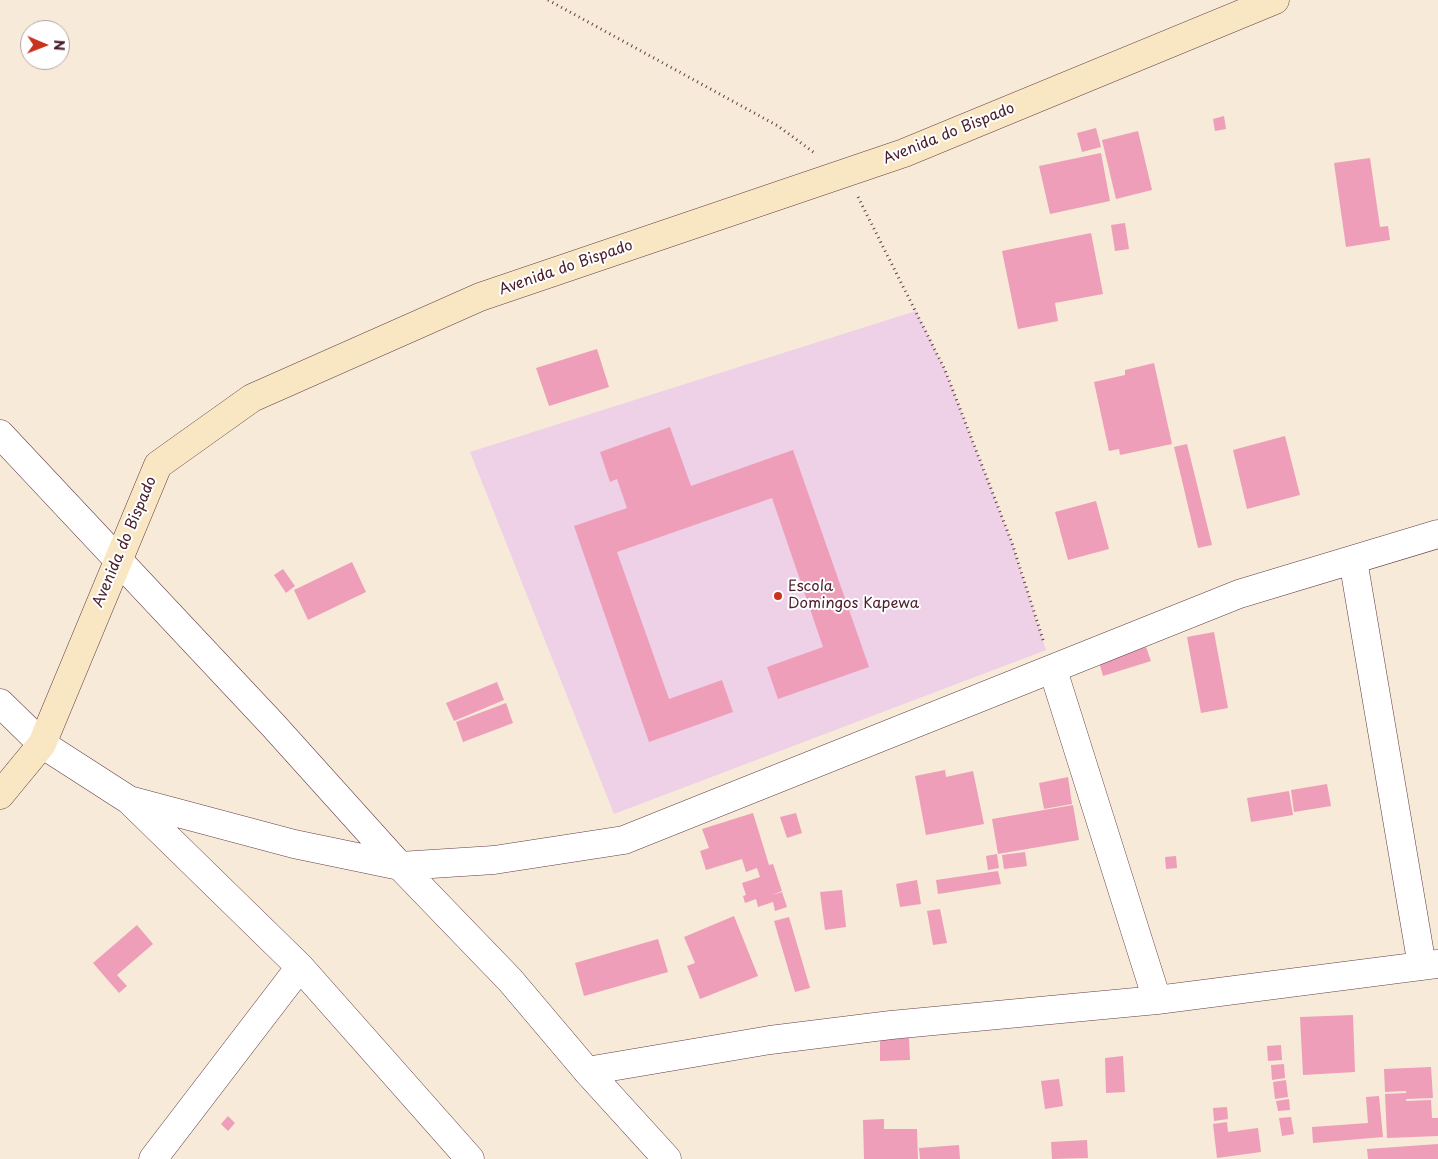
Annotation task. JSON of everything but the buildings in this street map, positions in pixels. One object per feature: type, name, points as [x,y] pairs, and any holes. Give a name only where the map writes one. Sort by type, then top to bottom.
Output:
[{"type":"main road","name":"Avenida do Bispado","points":[[0,794],[42,744],[158,465],[252,398],[480,297],[904,153],[1275,0]]},
{"type":"street","points":[[0,434],[273,725],[400,866],[510,980],[586,1070],[667,1159]]},
{"type":"street","points":[[129,800],[294,844],[400,866],[494,860],[624,840],[1054,670],[1239,594],[1438,534]]},
{"type":"street","points":[[586,1070],[770,1040],[891,1024],[1157,1000],[1430,965],[1353,560]]},
{"type":"street","points":[[1054,670],[1157,1000]]},
{"type":"street","points":[[0,703],[42,744],[129,800],[300,967],[470,1159]]},
{"type":"street","points":[[153,1159],[300,967]]},
{"type":"path","points":[[548,0],[778,126],[833,167],[861,201],[945,370],[1012,543],[1054,670]]},
{"type":"shaded area","name":"Escola Domingos Kapewa","points":[[916,311],[945,370],[1012,543],[1046,650],[614,814],[470,452]]},
{"type":"place","name":"Escola Domingos Kapewa","points":[[778,596]]}]
